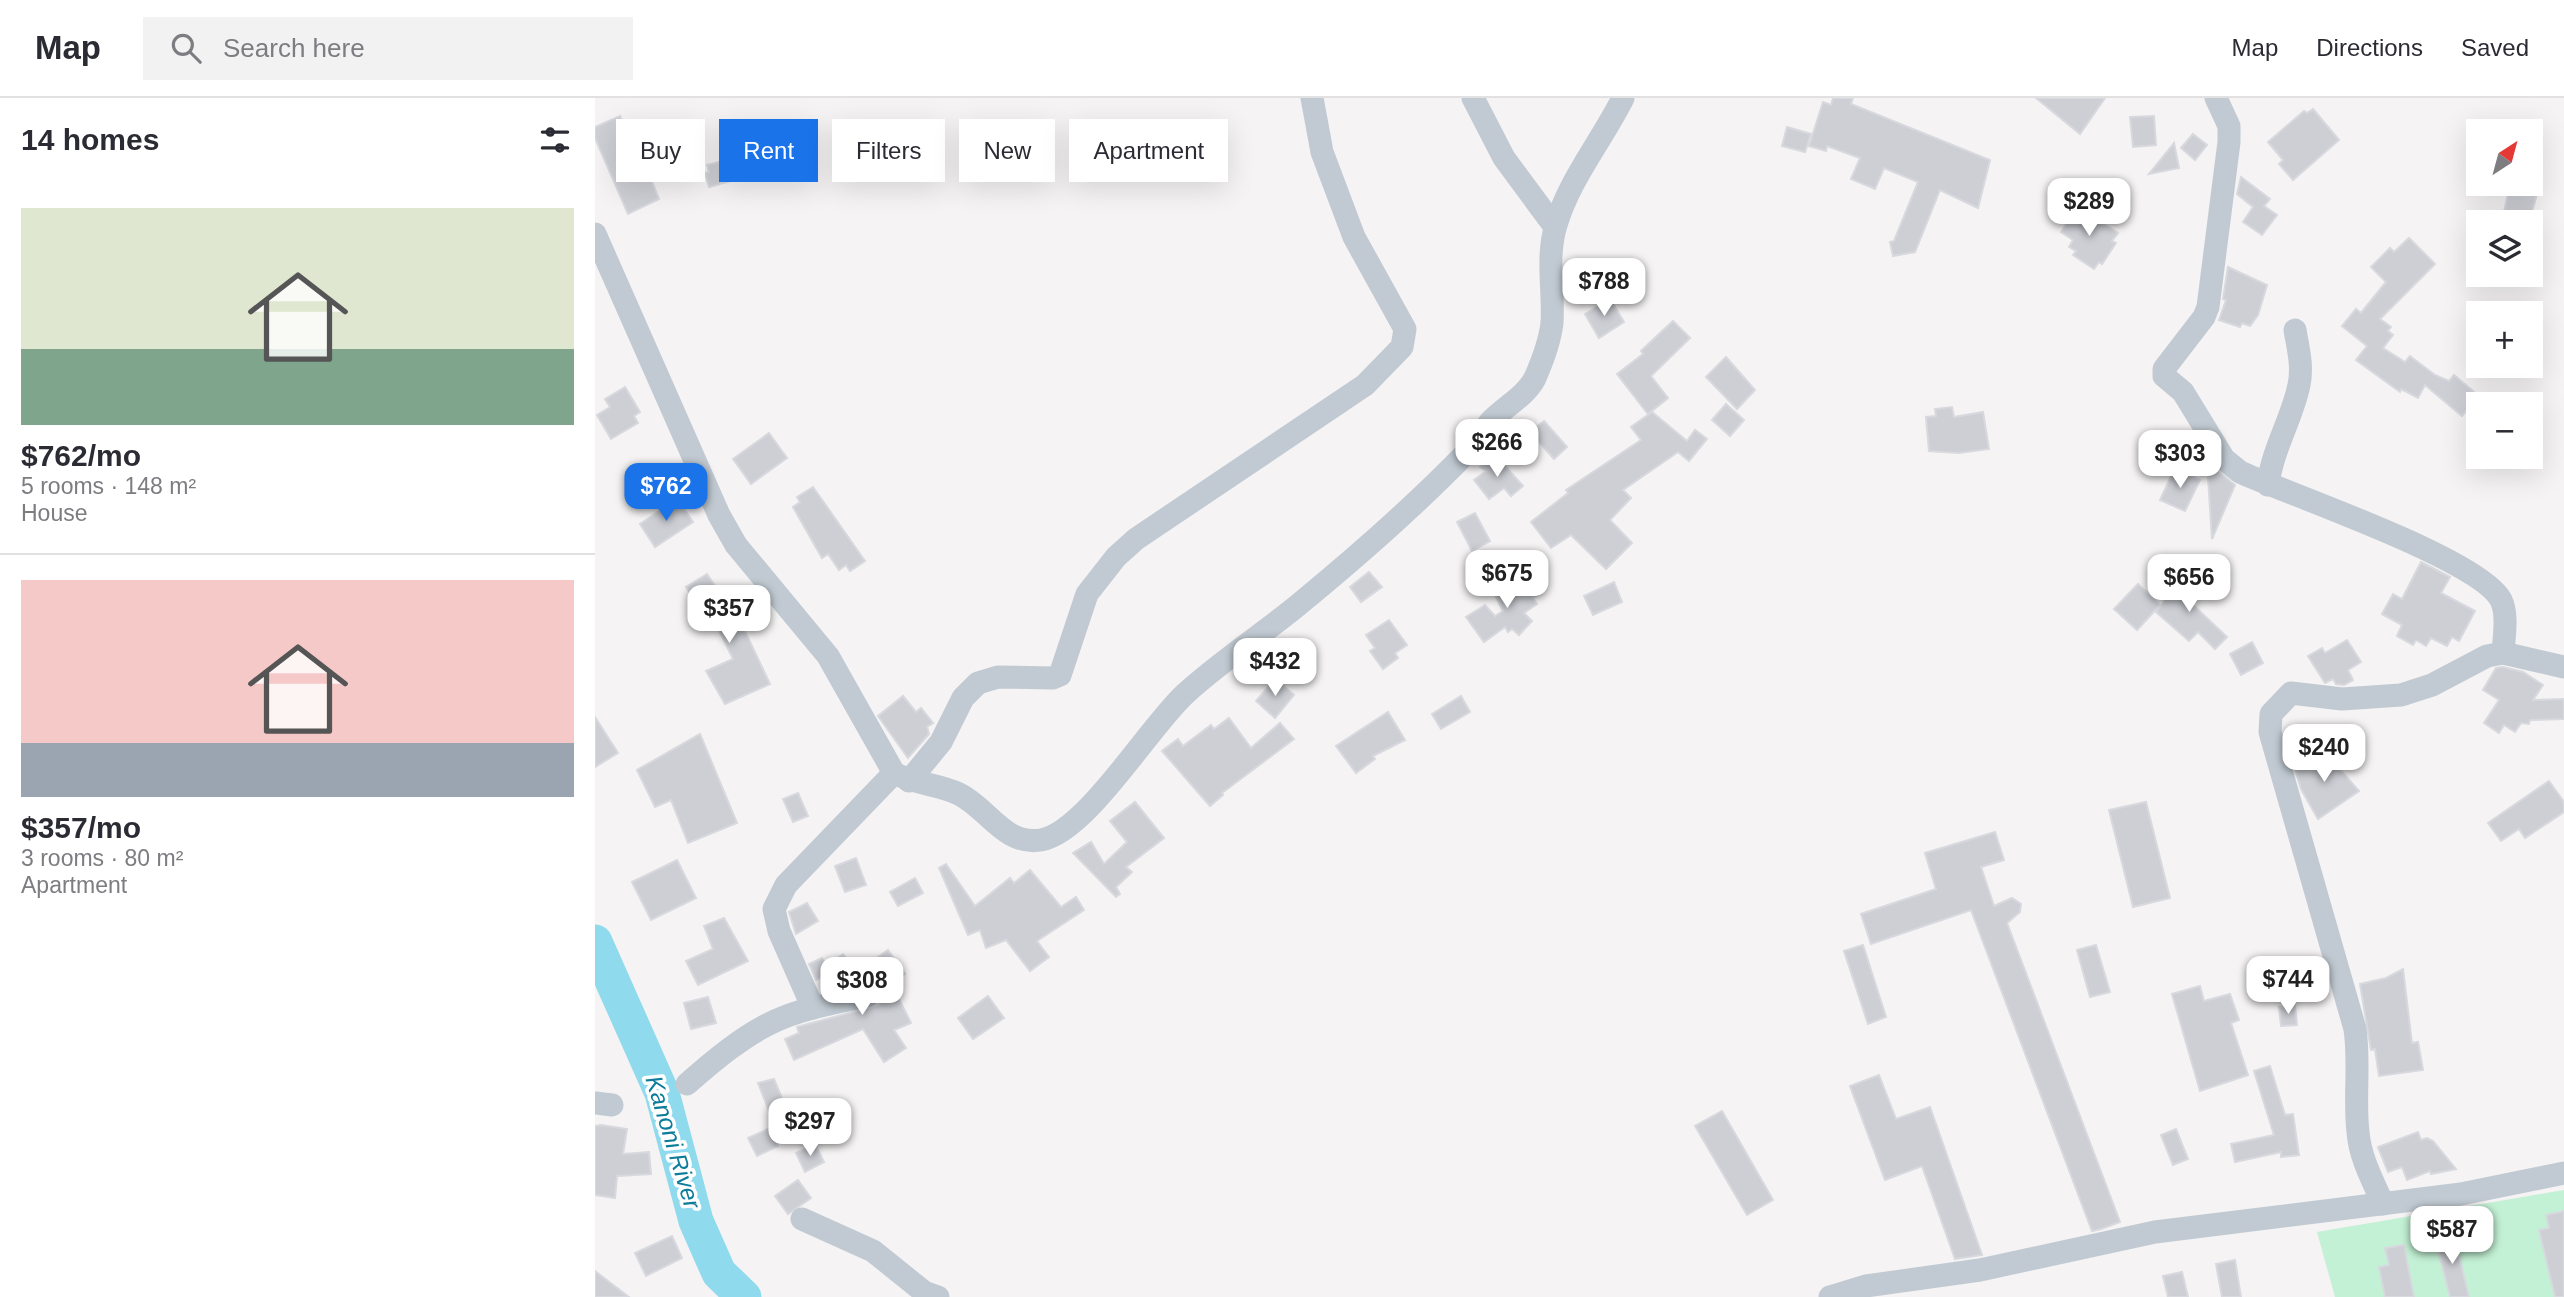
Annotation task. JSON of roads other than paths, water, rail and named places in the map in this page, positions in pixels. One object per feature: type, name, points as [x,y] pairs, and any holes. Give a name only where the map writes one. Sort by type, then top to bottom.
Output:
[{"type":"street","points":[[813,1007],[779,931],[775,901],[786,885],[941,742],[963,698],[978,683],[998,677],[1053,678],[1060,675],[1087,594],[1116,557],[1136,539],[1365,386],[1402,347],[1405,330],[1354,237],[1322,152],[1311,98]]},
{"type":"street","points":[[1472,98],[1504,158],[1555,227]]},
{"type":"street","points":[[595,234],[719,515],[736,545],[828,656],[901,777],[957,793],[984,810],[1009,835],[1022,840],[1042,840],[1057,834],[1079,816],[1185,694],[1302,602],[1373,541],[1471,448],[1505,407],[1528,389],[1535,377],[1552,323],[1551,271],[1555,227],[1571,190],[1623,98]]},
{"type":"street","points":[[2216,98],[2229,126],[2229,142],[2208,307],[2204,317],[2164,369],[2164,376],[2183,392],[2224,459],[2240,472],[2409,541],[2460,565],[2484,582],[2502,601],[2503,653]]},
{"type":"street","points":[[2268,485],[2275,452],[2300,383],[2301,357],[2295,330]]},
{"type":"street","points":[[2383,1204],[2363,1160],[2358,1132],[2359,1058],[2355,1029],[2270,732],[2271,715],[2280,701],[2291,693],[2342,699],[2401,695],[2432,685],[2487,656],[2503,653],[2564,667]]},
{"type":"street","points":[[687,1084],[718,1058],[774,1021],[813,1007],[869,995]]},
{"type":"street","points":[[1830,1297],[1866,1286],[1980,1270],[2155,1232],[2461,1194],[2564,1173]]},
{"type":"street","points":[[802,1219],[873,1251],[924,1292],[938,1297]]},
{"type":"waterway","name":"Kanoni River","points":[[595,942],[662,1093],[696,1221],[719,1273],[744,1297]]}]
